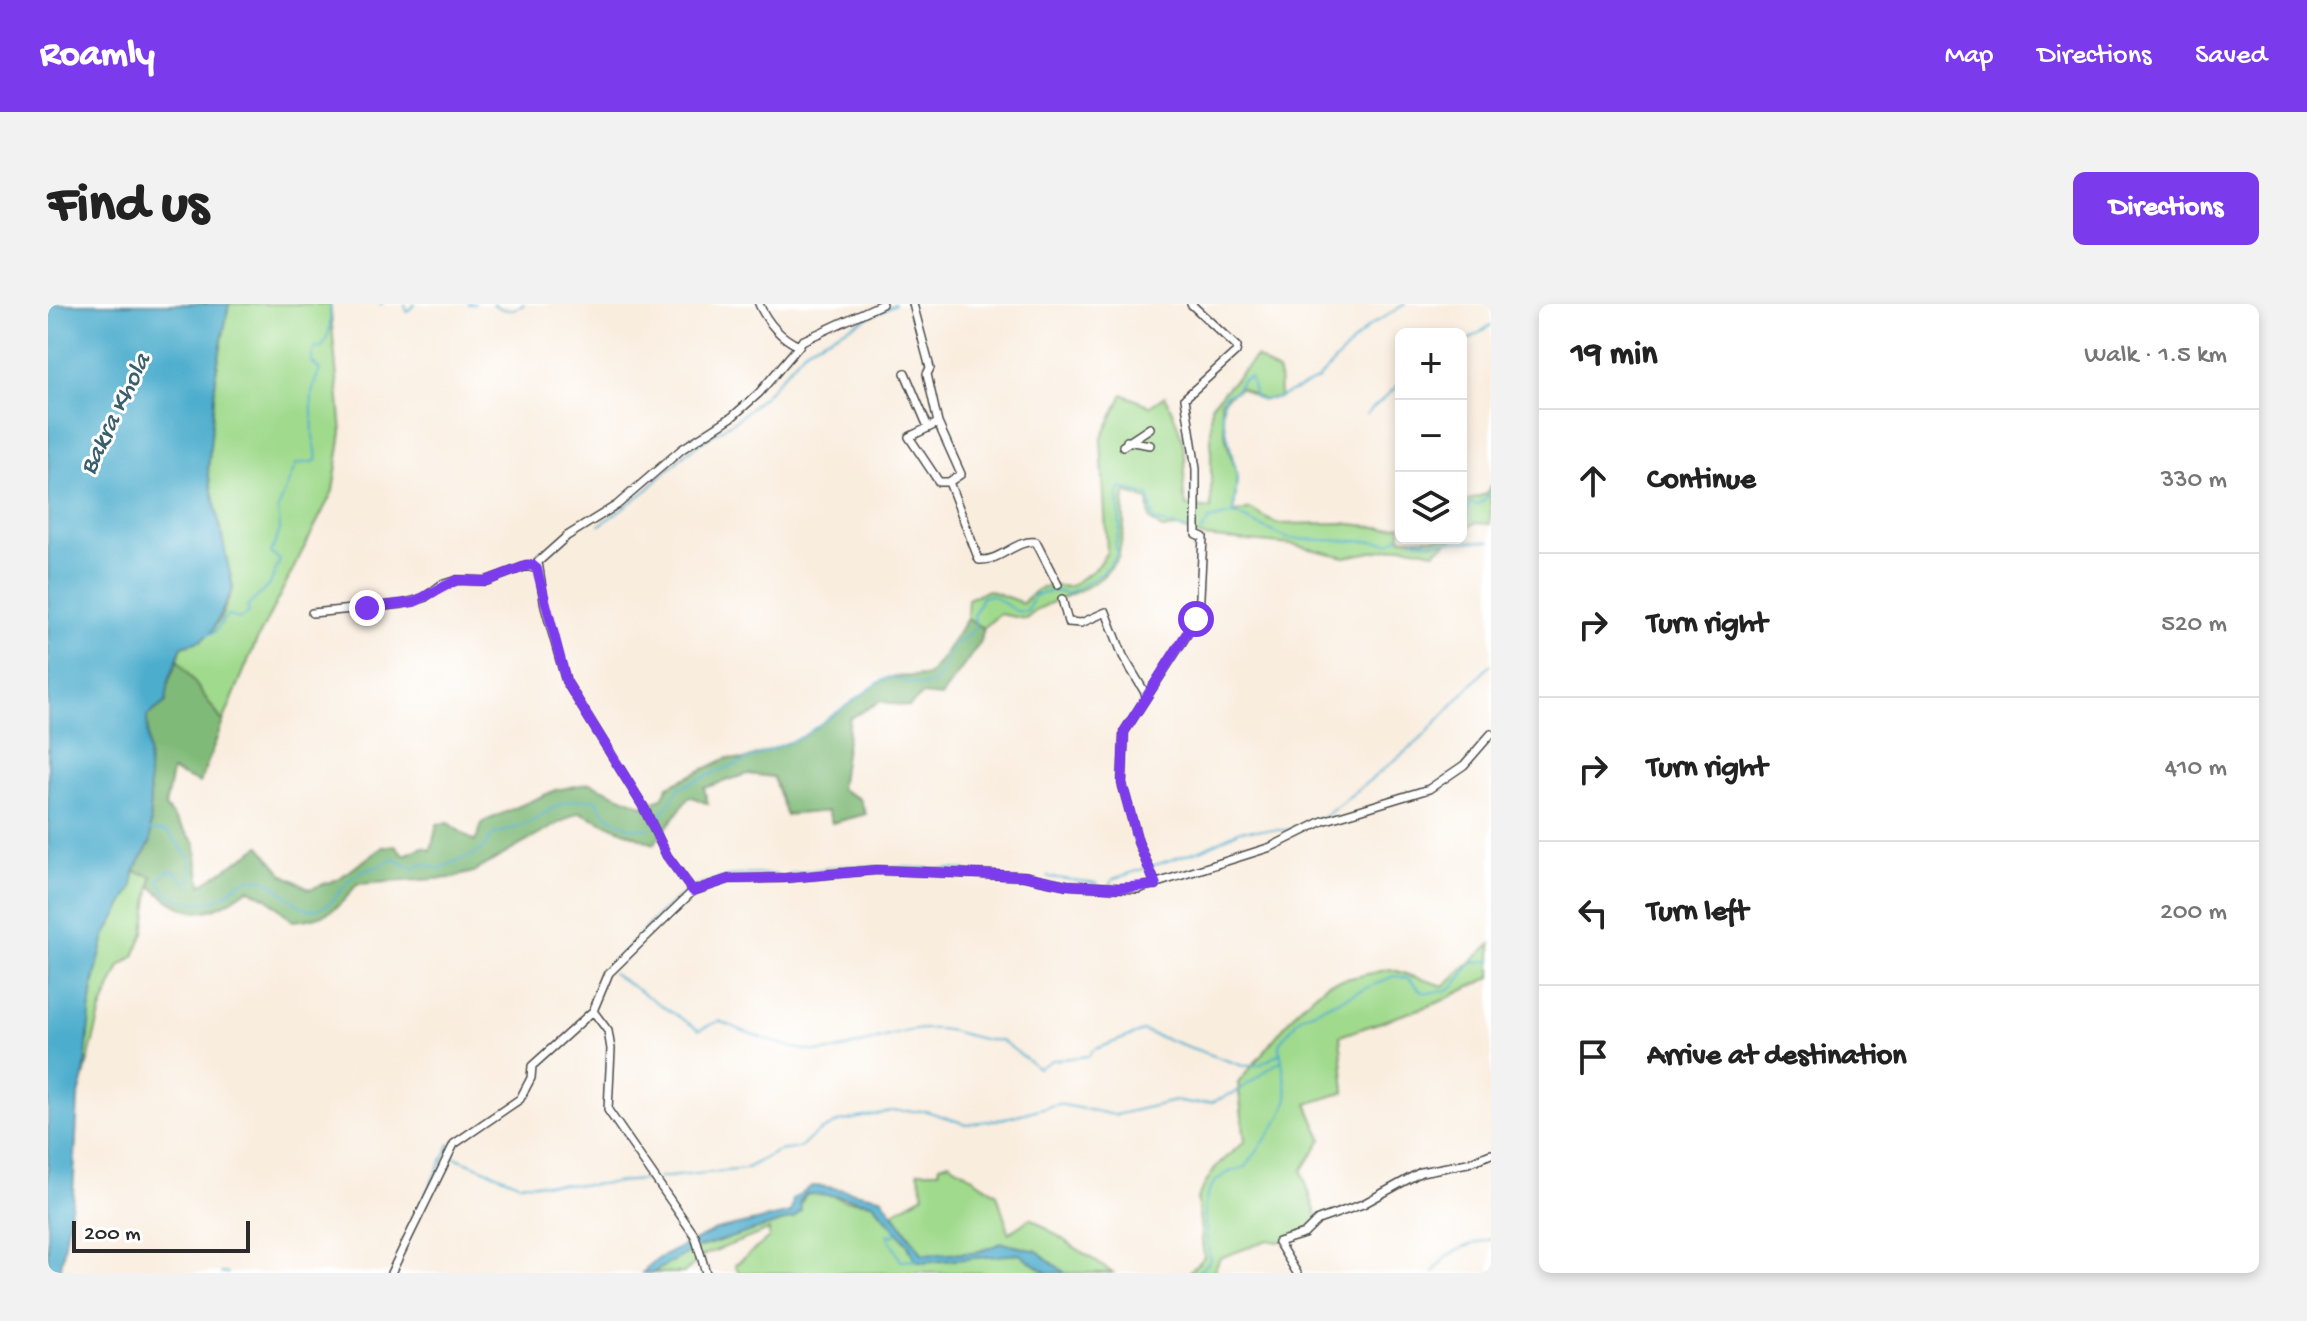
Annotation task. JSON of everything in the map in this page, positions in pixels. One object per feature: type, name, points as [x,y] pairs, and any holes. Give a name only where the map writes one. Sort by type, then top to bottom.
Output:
[{"type":"street","points":[[759,304],[766,318],[783,336],[799,346]]},
{"type":"street","points":[[693,891],[667,856],[643,806],[566,681],[537,569],[538,562],[549,550],[617,505],[682,449],[740,411],[802,341],[882,304]]},
{"type":"street","points":[[913,304],[930,368],[927,374],[938,423],[961,474],[949,482],[939,482],[931,474],[909,437],[938,423]]},
{"type":"street","points":[[1156,885],[1138,842],[1122,783],[1124,732],[1175,657],[1200,612],[1203,537],[1196,534],[1196,469],[1185,398],[1236,352],[1237,347],[1191,304]]},
{"type":"street","points":[[905,373],[928,427]]},
{"type":"street","points":[[1150,428],[1125,444],[1150,445]]},
{"type":"street","points":[[949,482],[979,560],[997,559],[1030,541],[1036,542],[1058,585]]},
{"type":"street","points":[[312,613],[397,605],[424,598],[441,585],[457,580],[486,581],[526,566],[532,565],[537,569]]},
{"type":"street","points":[[1062,599],[1068,622],[1075,624],[1106,612],[1123,656],[1147,696]]},
{"type":"street","points":[[391,1273],[454,1144],[520,1099],[532,1066],[593,1011],[609,973],[693,891],[729,879],[786,878],[877,870],[1024,876],[1067,885],[1118,888],[1156,885],[1271,847],[1323,821],[1429,789],[1464,765],[1491,734]]},
{"type":"street","points":[[593,1011],[608,1031],[611,1049],[608,1110],[695,1236],[706,1273]]},
{"type":"street","points":[[1297,1273],[1278,1242],[1304,1234],[1318,1220],[1363,1204],[1421,1172],[1468,1163],[1491,1154]]},
{"type":"green space","points":[[229,304],[330,304],[342,432],[333,491],[255,644],[223,722],[178,660],[182,646],[202,640],[220,620],[233,588],[208,472],[216,373]]},
{"type":"green space","points":[[1256,357],[1279,373],[1280,397],[1263,400],[1240,388],[1221,401],[1226,439],[1237,476],[1234,514],[1250,509],[1277,524],[1395,526],[1395,544],[1445,544],[1434,552],[1404,546],[1345,557],[1293,545],[1203,537],[1180,528],[1162,529],[1150,520],[1148,500],[1126,492],[1119,556],[1101,578],[1026,619],[999,614],[984,628],[967,619],[968,599],[988,590],[1023,603],[1043,588],[1069,587],[1095,569],[1107,552],[1101,440],[1123,394],[1150,406],[1165,396],[1178,425],[1184,449],[1187,506],[1211,509],[1211,405]]},
{"type":"green space","points":[[1491,484],[1490,524],[1474,523],[1467,528],[1468,500],[1486,494]]},
{"type":"green space","points":[[967,619],[984,628],[980,643],[941,697],[922,695],[909,707],[881,701],[850,718],[840,789],[860,799],[866,814],[832,823],[828,811],[786,815],[773,777],[747,774],[704,788],[708,804],[690,796],[654,844],[579,812],[473,872],[451,878],[357,884],[330,912],[293,921],[267,898],[248,889],[210,910],[189,910],[177,906],[152,887],[152,876],[134,871],[151,841],[147,716],[166,702],[169,680],[178,660],[223,722],[200,783],[172,771],[165,807],[195,843],[201,885],[260,846],[284,875],[310,889],[338,879],[383,847],[395,845],[404,855],[423,847],[431,850],[437,824],[448,823],[475,842],[483,822],[556,790],[590,783],[643,806],[662,798],[668,786],[727,758],[744,760],[802,737],[881,681],[890,677],[927,676]]},
{"type":"green space","points":[[134,871],[152,876],[144,933],[134,956],[120,966],[101,1010],[84,1077],[90,1008],[104,940],[130,889]]},
{"type":"green space","points":[[1491,944],[1491,977],[1437,1003],[1340,1036],[1345,1092],[1307,1104],[1322,1139],[1302,1171],[1318,1220],[1304,1234],[1278,1242],[1268,1240],[1220,1258],[1213,1273],[1188,1273],[1204,1257],[1197,1198],[1215,1168],[1245,1141],[1238,1083],[1300,1007],[1328,983],[1390,969],[1444,986]]},
{"type":"green space","points":[[949,1162],[997,1194],[1009,1233],[1031,1218],[1113,1273],[1065,1273],[1037,1251],[1002,1243],[974,1253],[923,1255],[893,1212],[924,1195],[918,1171],[939,1171],[940,1165]]},
{"type":"green space","points":[[826,1193],[843,1200],[873,1203],[907,1244],[915,1260],[1019,1254],[1048,1273],[739,1273],[735,1265],[769,1238],[769,1230],[704,1255],[684,1273],[652,1273],[697,1248],[794,1218],[806,1194]]},
{"type":"water","name":"Bakra Khola","points":[[48,304],[229,304],[216,372],[208,472],[233,588],[213,630],[202,640],[182,646],[169,680],[166,702],[147,716],[151,841],[134,871],[133,887],[105,936],[93,984],[84,1077],[78,1099],[73,1196],[60,1273],[48,1273]]},
{"type":"water","points":[[812,1186],[881,1197],[923,1255],[974,1253],[1002,1243],[1037,1251],[1065,1273],[1048,1273],[1019,1254],[922,1263],[915,1260],[907,1243],[873,1203],[806,1194],[800,1201],[801,1211],[794,1218],[697,1248],[652,1273],[642,1273],[659,1258],[716,1230],[791,1213],[793,1199]]},
{"type":"waterway","points":[[207,635],[215,632],[227,615],[240,619],[249,612],[247,607],[270,584],[280,560],[271,553],[280,530],[278,509],[296,464],[316,461],[312,402],[313,387],[320,370],[311,361],[315,347],[321,349],[327,338],[330,304]]},
{"type":"waterway","points":[[405,304],[407,312],[415,304]]},
{"type":"waterway","points":[[468,304],[475,304]]},
{"type":"waterway","points":[[493,304],[508,310],[524,304]]},
{"type":"waterway","points":[[600,525],[647,490],[686,453],[740,417],[765,395],[807,348],[895,304]]},
{"type":"waterway","points":[[1234,513],[1237,476],[1222,413],[1225,395],[1235,392],[1242,380],[1250,377],[1255,397],[1263,400],[1280,397],[1317,380],[1368,327],[1405,304]]},
{"type":"waterway","points":[[1467,341],[1491,325]]},
{"type":"waterway","points":[[1366,414],[1395,388]]},
{"type":"waterway","points":[[655,824],[680,787],[802,737],[881,681],[890,677],[922,685],[934,682],[951,650],[976,627],[974,615],[982,597],[991,595],[1016,611],[1027,612],[1034,596],[1053,591],[1068,594],[1103,573],[1118,552],[1115,545],[1120,528],[1118,493],[1121,488],[1149,496],[1154,521],[1192,531]]},
{"type":"waterway","points":[[1467,515],[1470,503],[1478,505],[1491,493]]},
{"type":"waterway","points":[[1201,532],[1209,520],[1234,514],[1289,539],[1390,542],[1395,539]]},
{"type":"waterway","points":[[1467,541],[1491,541]]},
{"type":"waterway","points":[[1111,884],[1113,879],[1203,849],[1241,830],[1288,830],[1324,817],[1420,740],[1491,664]]},
{"type":"waterway","points":[[150,830],[168,832],[191,860],[191,881],[186,882],[174,871],[167,871],[159,880],[162,887],[176,898],[196,902],[215,900],[253,879],[271,883],[301,906],[317,909],[328,904],[353,877],[393,859],[415,869],[422,864],[440,869],[476,853],[492,835],[526,824],[567,802],[596,800],[619,823],[634,828],[650,828]]},
{"type":"waterway","points":[[789,874],[844,866],[878,867]]},
{"type":"waterway","points":[[892,867],[966,870]]},
{"type":"waterway","points":[[615,963],[650,923],[684,894],[725,877],[779,875]]},
{"type":"waterway","points":[[1048,877],[1097,883]]},
{"type":"waterway","points":[[1197,1273],[1210,1261],[1205,1215],[1209,1190],[1228,1173],[1246,1167],[1281,1117],[1288,1098],[1279,1043],[1301,1017],[1394,976],[1408,978],[1422,992],[1441,992],[1453,987],[1472,962],[1491,961]]},
{"type":"waterway","points":[[612,973],[699,1030],[719,1021],[774,1042],[818,1052],[843,1049],[911,1031],[938,1029],[1001,1040],[1038,1068],[1052,1060],[1089,1056],[1093,1050],[1143,1031],[1243,1066],[1259,1065],[1279,1054]]},
{"type":"waterway","points":[[658,1178],[745,1169],[778,1151],[799,1148],[818,1132],[839,1122],[892,1111],[926,1111],[966,1124],[1002,1119],[1058,1104],[1115,1115],[1175,1101],[1191,1104],[1212,1102],[1238,1091],[1280,1061]]},
{"type":"waterway","points":[[423,1200],[450,1144]]},
{"type":"waterway","points":[[452,1156],[518,1183],[590,1185],[651,1179]]},
{"type":"waterway","points":[[896,1225],[894,1236],[887,1234],[901,1261],[917,1260]]},
{"type":"waterway","points":[[1434,1273],[1450,1254],[1491,1239]]},
{"type":"waterway","points":[[221,1273],[228,1273]]},
{"type":"route","points":[[367,608],[414,602],[441,585],[457,580],[486,581],[526,566],[532,565],[537,569],[566,681],[643,806],[667,856],[693,891],[729,879],[786,878],[833,871],[877,870],[1024,876],[1067,885],[1118,888],[1138,889],[1156,885],[1138,842],[1122,783],[1124,732],[1157,678],[1175,657],[1196,619]]}]
